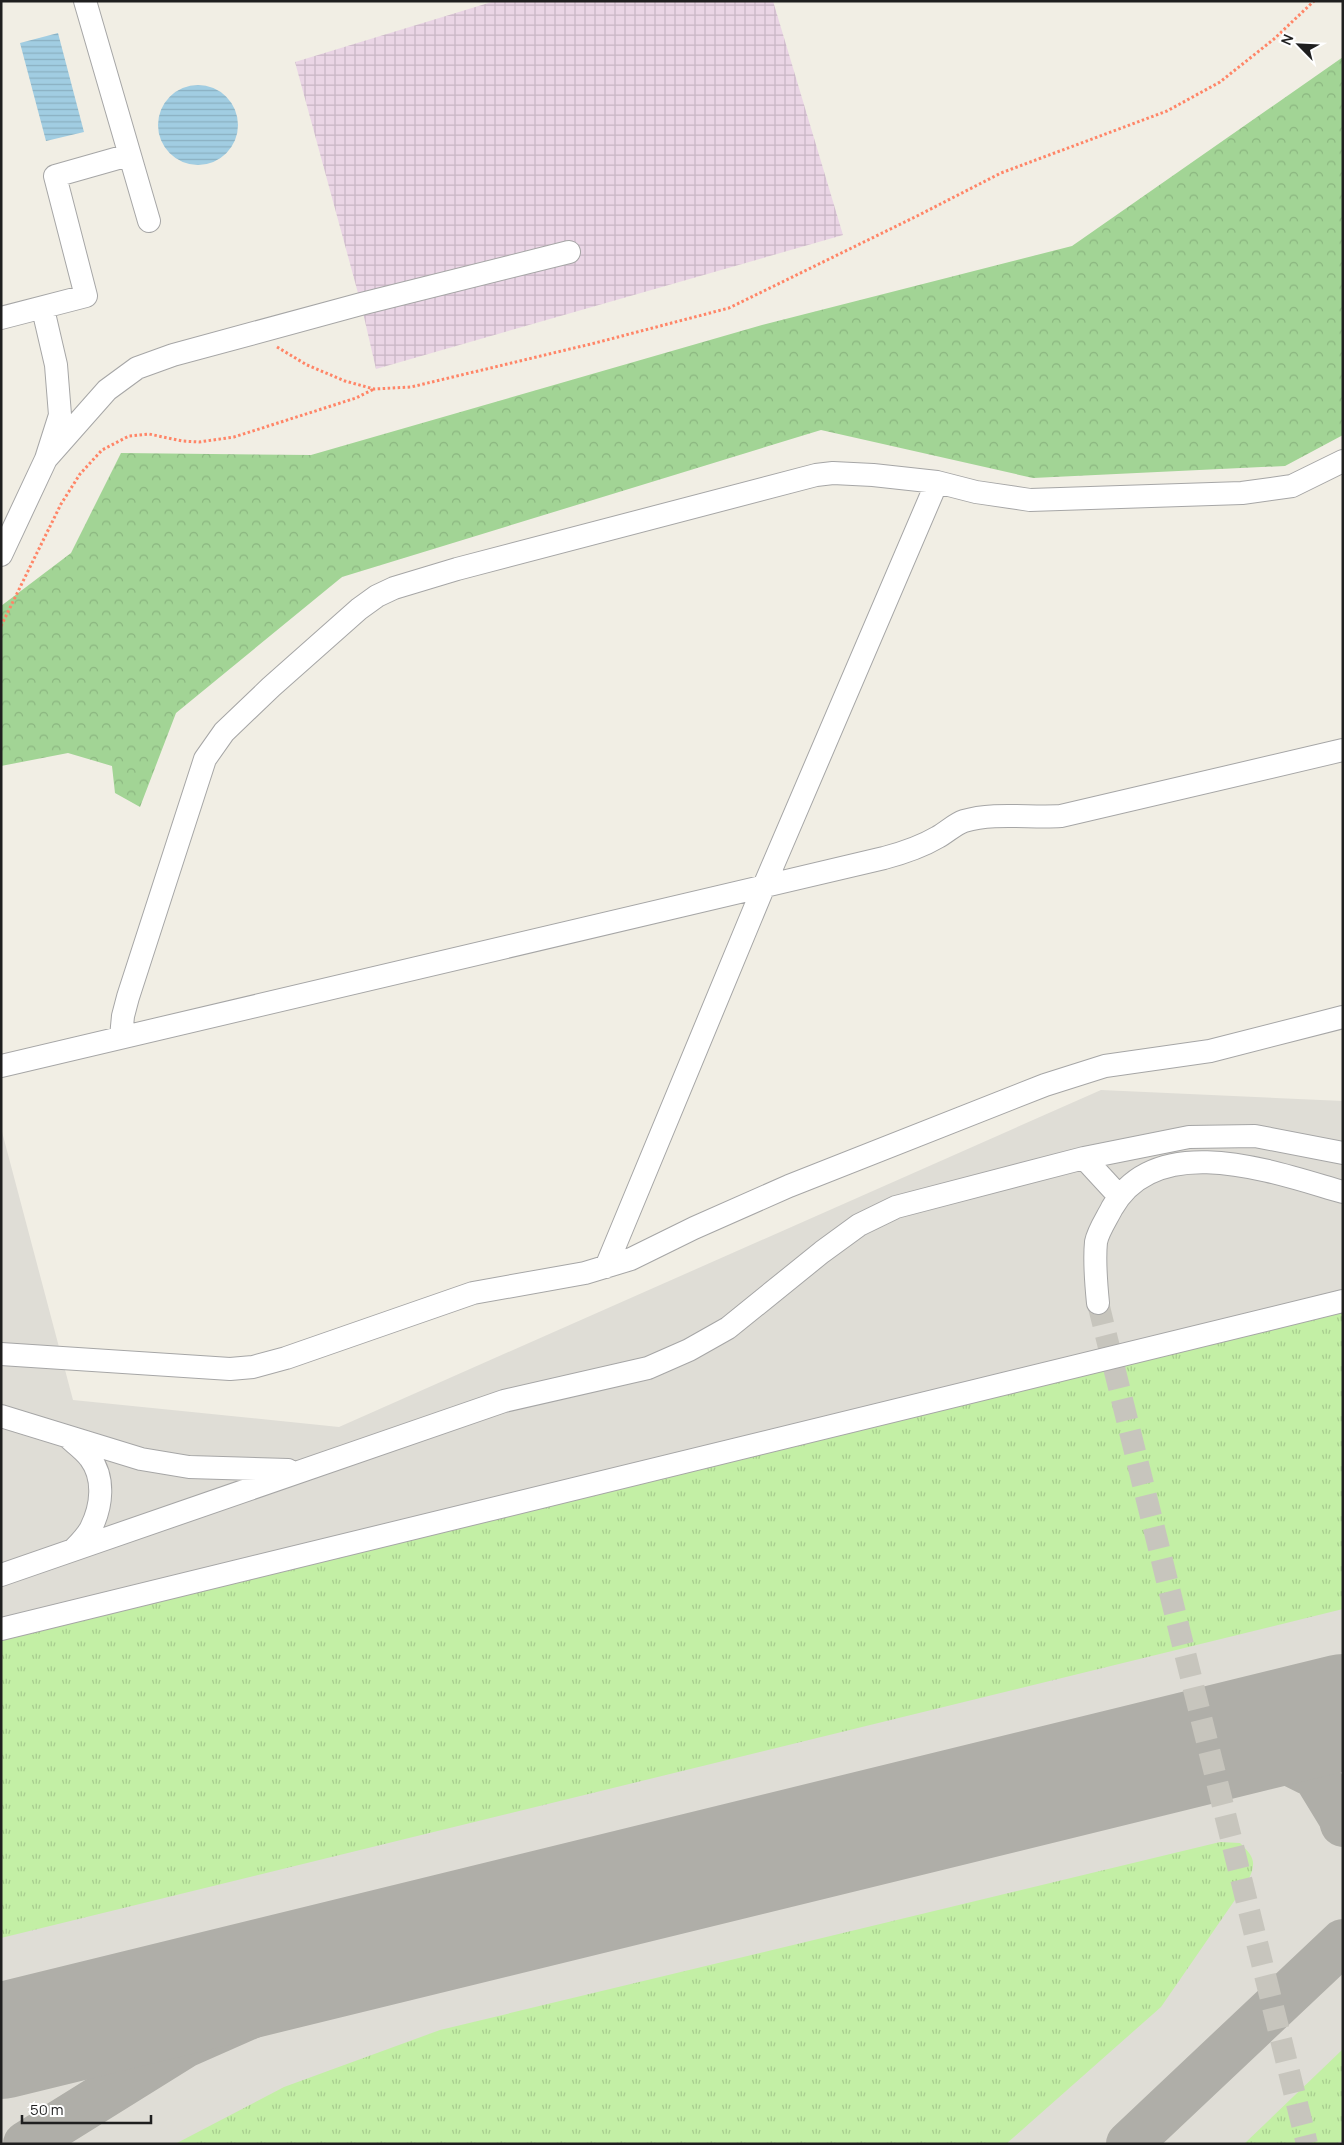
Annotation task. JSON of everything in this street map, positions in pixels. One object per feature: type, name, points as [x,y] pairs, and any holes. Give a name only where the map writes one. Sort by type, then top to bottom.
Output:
[{"type":"lane","points":[[85,1],[149,222]]},
{"type":"lane","points":[[1,318],[44,309],[86,296],[55,176],[129,154]]},
{"type":"lane","points":[[46,459],[107,390],[137,368],[173,355],[260,333],[361,304],[569,252]]},
{"type":"lane","points":[[1,555],[46,459],[60,415],[56,365],[44,309]]},
{"type":"lane","points":[[121,1037],[123,1016],[128,997],[205,759],[224,732],[264,693],[377,596],[425,578],[804,477],[849,473],[937,482],[976,492],[1030,500],[1242,494],[1292,486],[1343,461]]},
{"type":"lane","points":[[606,1267],[764,886],[937,482]]},
{"type":"lane","points":[[1,1066],[915,849],[939,837],[961,822],[980,816],[1034,818],[1061,816],[1343,750]]},
{"type":"lane","points":[[1,1354],[230,1369],[253,1367],[286,1358],[473,1293],[586,1273],[631,1259],[694,1228],[789,1186],[1044,1085],[1105,1066],[1210,1051],[1343,1017]]},
{"type":"lane","points":[[1,1575],[504,1401],[648,1368],[689,1350],[728,1328],[822,1252],[859,1225],[896,1207],[1084,1158],[1189,1137],[1255,1136],[1343,1153]]},
{"type":"lane","points":[[1084,1158],[1119,1196]]},
{"type":"lane","points":[[1098,1303],[1095,1269],[1097,1240],[1119,1196],[1148,1174],[1174,1163],[1208,1162],[1264,1170],[1343,1192]]},
{"type":"lane","points":[[1,1630],[1343,1301]]},
{"type":"lane","points":[[1,1416],[141,1459],[188,1467],[301,1471]]},
{"type":"lane","points":[[67,1436],[89,1456],[98,1472],[101,1490],[97,1513],[91,1529],[74,1550]]},
{"type":"path","points":[[260,333],[279,349],[307,366],[345,381],[374,389],[411,387],[729,308],[908,221],[1001,173],[1166,111],[1220,82],[1274,39],[1314,1]]},
{"type":"path","points":[[1,626],[61,504],[80,474],[102,450],[129,436],[149,434],[182,441],[199,442],[234,437],[356,398],[374,389]]},
{"type":"shaded area","points":[[495,1],[773,1],[843,235],[376,369],[361,304],[295,62]]},
{"type":"shaded area","points":[[1101,1090],[1343,1101],[1343,2144],[1,2144],[1,1128],[73,1400],[339,1427]]},
{"type":"green space","points":[[1343,57],[1343,435],[1285,466],[1033,478],[821,430],[342,577],[176,713],[140,807],[115,793],[112,766],[68,753],[1,766],[1,606],[71,553],[121,453],[311,455],[762,325],[1072,246]]},
{"type":"green space","points":[[1343,1301],[1343,1609],[1,1938],[1,1629]]},
{"type":"green space","points":[[1220,1842],[1240,1843],[1253,1860],[1253,1869],[1248,1881],[1161,2007],[1006,2144],[175,2144],[284,2087],[440,2030]]},
{"type":"green space","points":[[1343,2049],[1343,2141],[1334,2144],[1244,2144]]},
{"type":"water","points":[[58,33],[84,132],[46,141],[20,43]]},
{"type":"water","points":[[190,85],[206,85],[227,96],[238,117],[238,133],[227,154],[206,165],[190,165],[176,159],[164,147],[158,133],[158,117],[164,103],[176,91]]},
{"type":"taxiway","points":[[1225,1741],[1266,1751],[1316,1776],[1341,1817],[1343,1824]]},
{"type":"taxiway","points":[[26,2144],[185,2045],[434,1935]]},
{"type":"taxiway","points":[[1129,2144],[1343,1942]]},
{"type":"runway","points":[[1,2041],[1343,1712]]},
{"type":"tunnel","points":[[1098,1303],[1307,2144]]}]
